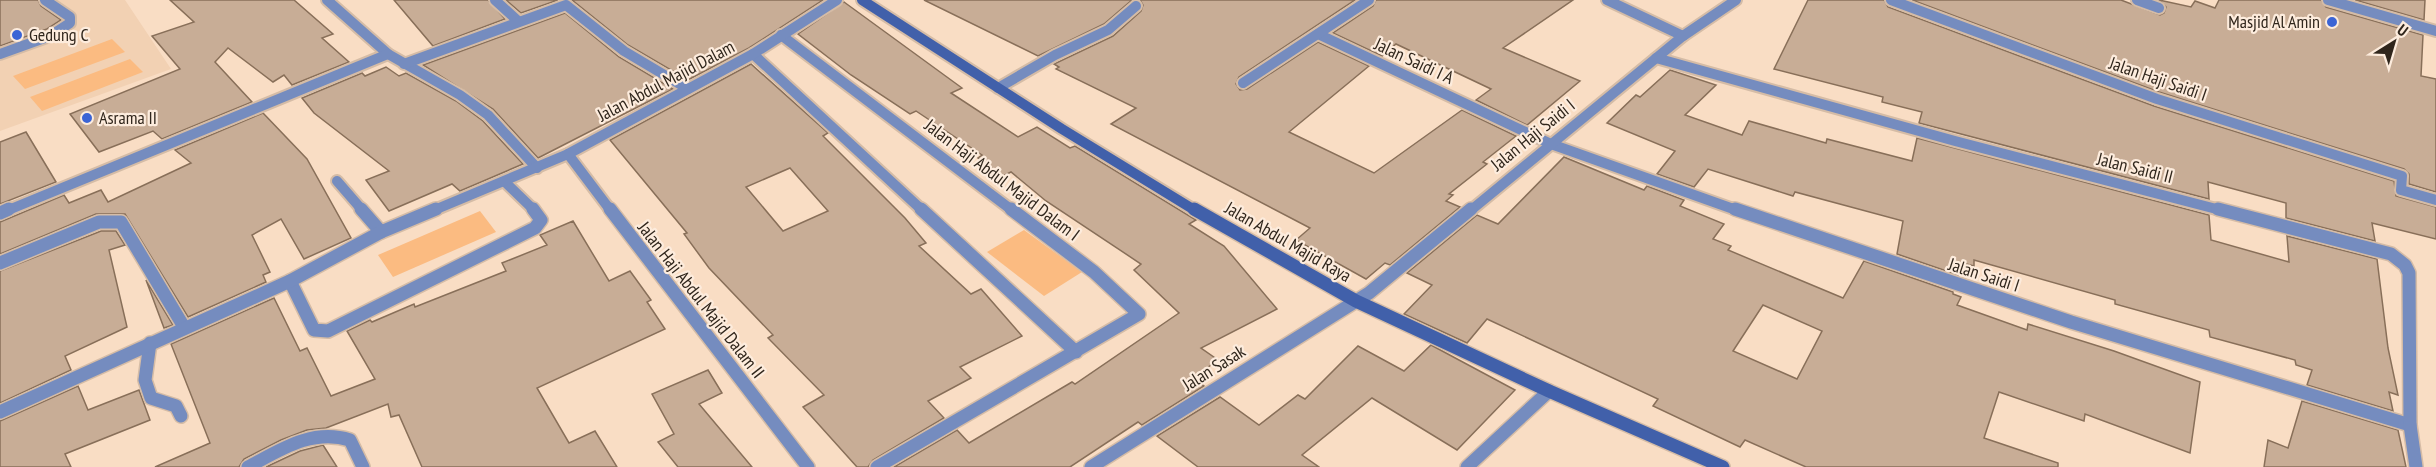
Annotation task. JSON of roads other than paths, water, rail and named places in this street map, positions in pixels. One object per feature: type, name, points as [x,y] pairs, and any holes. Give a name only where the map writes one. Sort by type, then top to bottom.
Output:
[{"type":"street","points":[[0,54],[50,36],[70,23],[70,17],[45,0]]},
{"type":"street","points":[[327,0],[388,54],[460,95],[488,116],[537,168]]},
{"type":"street","points":[[495,0],[518,21]]},
{"type":"street","points":[[404,64],[578,0]]},
{"type":"street","name":"Jalan Abdul Majid Dalam","points":[[0,412],[290,281],[381,232],[568,154],[753,54],[837,0]]},
{"type":"street","name":"Jalan Abdul Majid Raya","points":[[862,0],[998,88],[1197,211],[1356,301],[1549,391],[1723,467]]},
{"type":"street","points":[[1243,83],[1369,0]]},
{"type":"street","points":[[1607,0],[1683,36]]},
{"type":"street","name":"Jalan Haji Saidi I","points":[[1356,301],[1683,36],[1736,0]]},
{"type":"street","name":"Jalan Haji Saidi I","points":[[1891,0],[2157,99],[2402,176],[2402,190],[2436,200]]},
{"type":"street","points":[[2138,0],[2159,8]]},
{"type":"street","points":[[2328,0],[2436,31]]},
{"type":"street","points":[[566,5],[602,36],[667,80],[688,89]]},
{"type":"street","points":[[998,88],[1054,55],[1100,35],[1136,6]]},
{"type":"street","name":"Jalan Saidi I A","points":[[1318,34],[1551,144]]},
{"type":"street","name":"Jalan Haji Abdul Majid Dalam I","points":[[781,35],[1094,272],[1139,314],[877,467]]},
{"type":"street","points":[[0,213],[388,54]]},
{"type":"street","points":[[753,54],[1076,352]]},
{"type":"street","name":"Jalan Saidi II","points":[[1656,58],[1955,141],[2391,254],[2405,265],[2409,273],[2410,425],[2416,467]]},
{"type":"street","name":"Jalan Saidi I","points":[[1551,144],[1853,251],[2060,319],[2410,425]]},
{"type":"street","name":"Jalan Haji Abdul Majid Dalam II","points":[[568,154],[807,467]]},
{"type":"street","points":[[337,181],[381,232]]},
{"type":"street","points":[[290,281],[314,330],[328,331],[535,228],[541,220],[539,215],[505,182]]},
{"type":"street","points":[[0,263],[99,222],[121,222],[184,327]]},
{"type":"street","name":"Jalan Sasak","points":[[1091,467],[1356,301]]},
{"type":"street","points":[[150,343],[145,380],[151,398],[176,406],[182,416]]},
{"type":"street","points":[[1467,467],[1549,391]]},
{"type":"street","points":[[248,467],[309,438],[330,435],[350,440],[363,467]]},
{"type":"place","name":"Masjid Al Amin","points":[[2332,22]]},
{"type":"place","name":"Gedung C","points":[[17,35]]},
{"type":"place","name":"Asrama II","points":[[87,118]]}]
